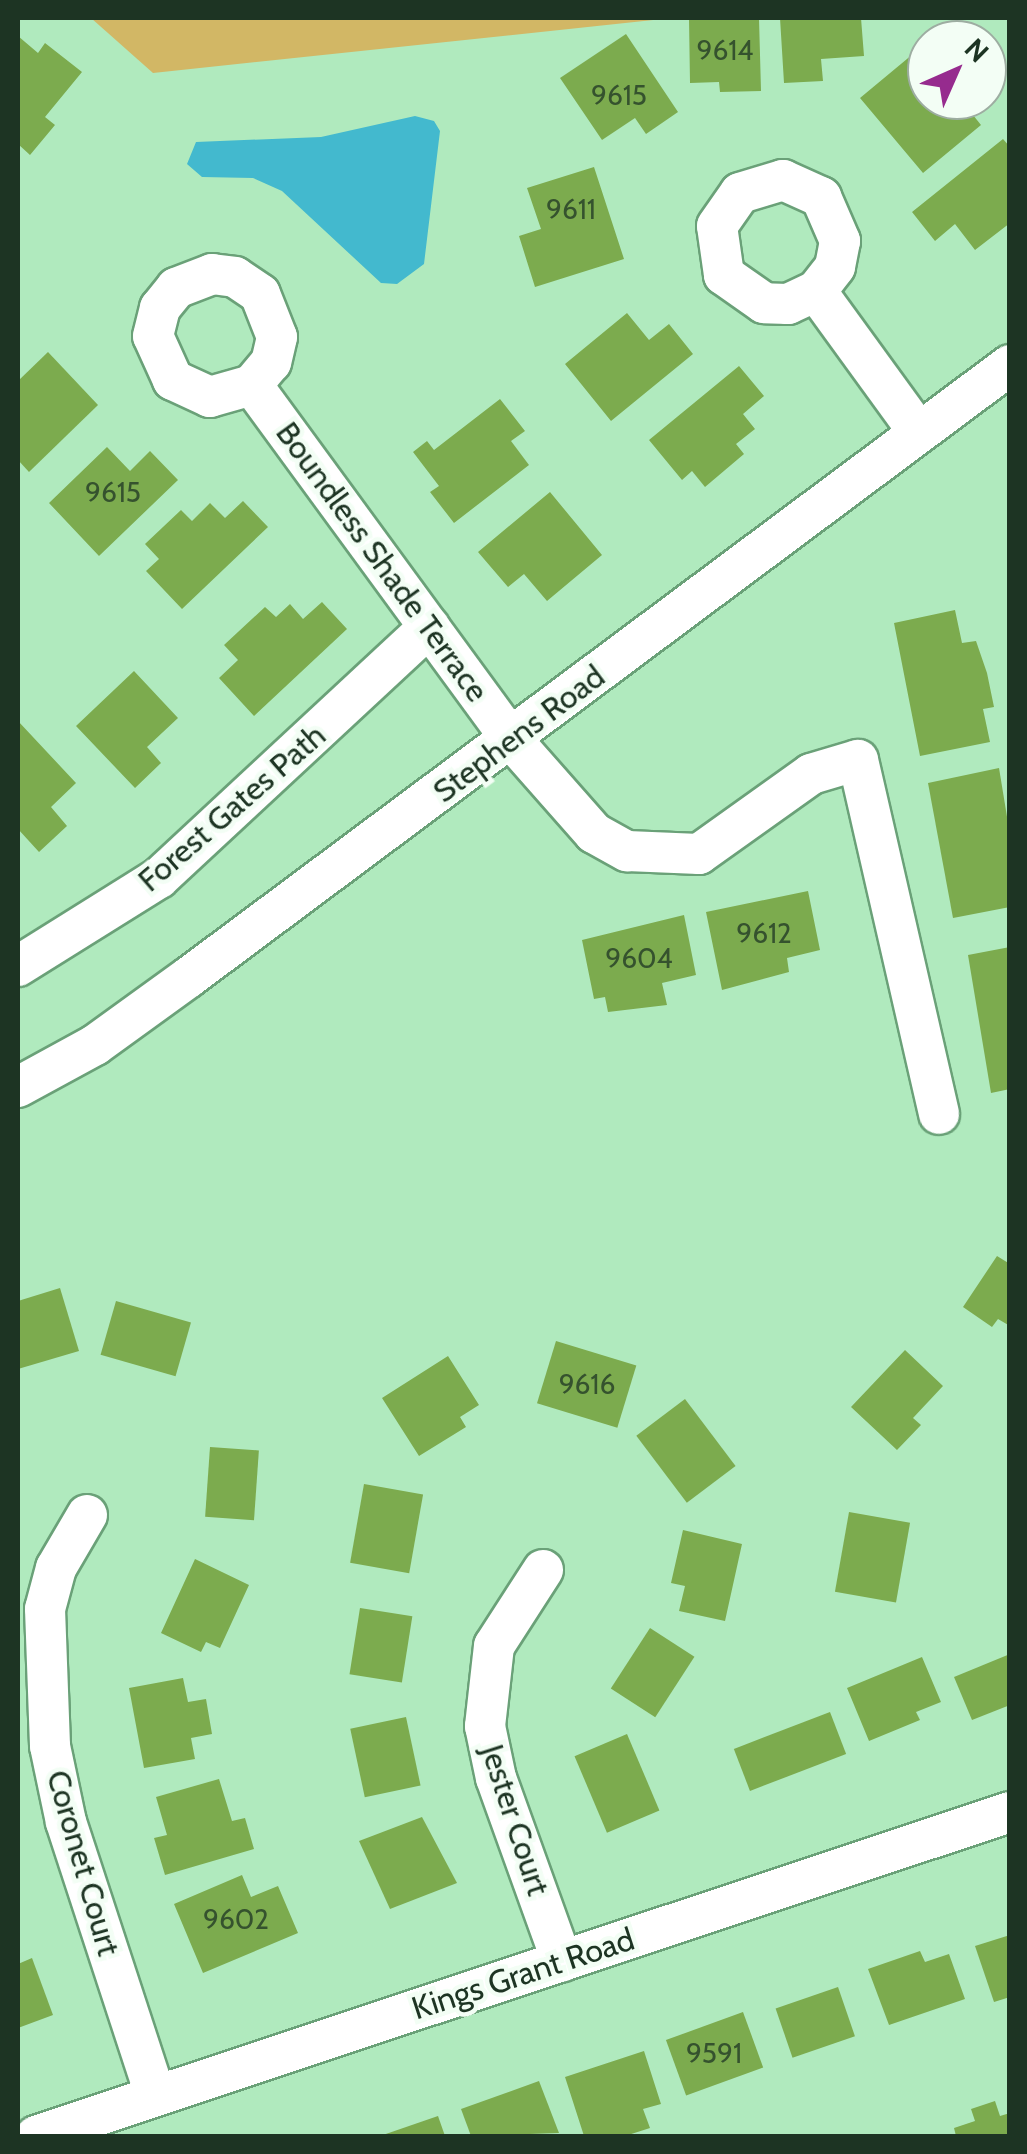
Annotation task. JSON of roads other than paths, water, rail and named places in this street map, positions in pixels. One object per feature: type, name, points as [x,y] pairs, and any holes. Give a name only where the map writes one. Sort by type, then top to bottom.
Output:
[{"type":"street","points":[[816,292],[920,434]]},
{"type":"street","name":"Stephens Road","points":[[18,1087],[95,1045],[512,740],[1010,365]]},
{"type":"street","name":"Boundless Shade Terrace","points":[[252,385],[512,740],[594,833],[627,850],[660,856],[699,854],[740,831],[766,803],[811,774],[858,760],[939,1114]]},
{"type":"street","name":"Forest Gates Path","points":[[18,966],[159,878],[429,627]]},
{"type":"street","name":"Coronet Court","points":[[87,1515],[56,1568],[45,1609],[50,1746],[66,1822],[155,2096]]},
{"type":"street","name":"Jester Court","points":[[542,1570],[494,1646],[485,1726],[496,1778],[562,1960]]},
{"type":"street","name":"Kings Grant Road","points":[[36,2136],[1010,1812]]},
{"type":"water","points":[[415,116],[434,121],[440,131],[424,264],[397,284],[381,283],[282,191],[253,178],[202,177],[187,164],[196,142],[321,137]]}]
